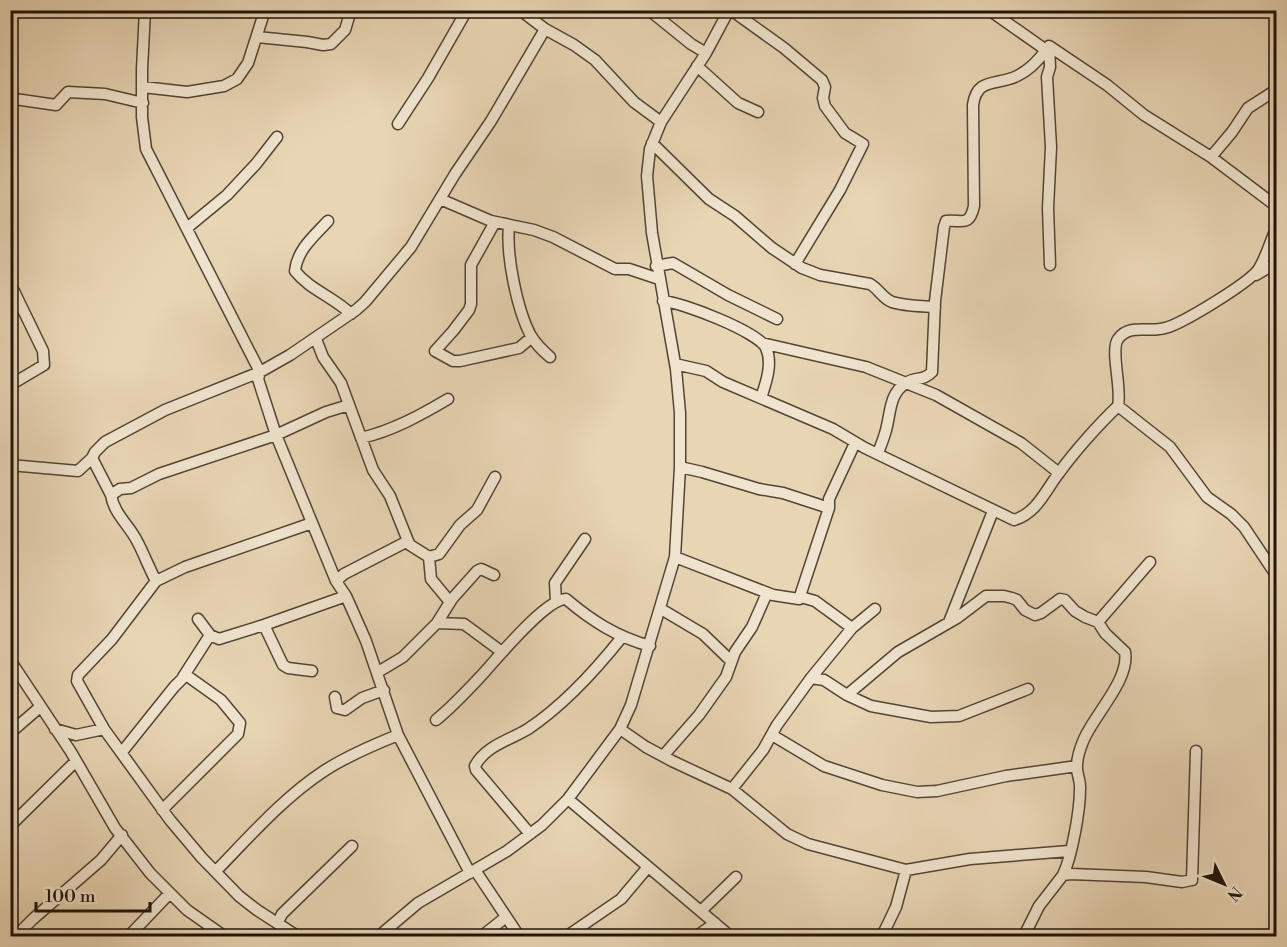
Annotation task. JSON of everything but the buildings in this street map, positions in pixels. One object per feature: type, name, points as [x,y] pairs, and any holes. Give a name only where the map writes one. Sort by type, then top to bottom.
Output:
[{"type":"street","points":[[146,10],[142,87],[143,132],[146,149],[187,228],[255,375],[276,435],[336,582],[346,596],[378,672],[398,735],[472,871],[519,936]]},
{"type":"street","points":[[142,87],[178,92],[224,86],[241,76],[265,10]]},
{"type":"street","points":[[257,37],[331,44],[345,30],[351,10]]},
{"type":"street","points":[[398,124],[428,78],[467,10]]},
{"type":"street","points":[[520,10],[545,29],[595,60],[634,102],[661,122]]},
{"type":"street","points":[[649,10],[676,33],[706,53]]},
{"type":"street","points":[[385,934],[418,903],[507,851],[530,834],[568,799],[620,729],[631,705],[675,557],[680,467],[680,413],[675,364],[656,266],[647,176],[650,149],[661,122],[706,53],[730,10],[784,48],[822,80],[825,87],[823,98],[825,106],[844,133],[863,144],[840,190],[795,264]]},
{"type":"street","points":[[989,10],[1107,85],[1144,115],[1211,158],[1276,206]]},
{"type":"street","points":[[10,465],[78,471],[113,437],[165,410],[255,375],[316,339],[365,303],[404,258],[491,121],[545,29]]},
{"type":"street","points":[[1048,48],[1050,67],[1047,78],[1051,147],[1048,208],[1050,265]]},
{"type":"street","points":[[878,453],[886,430],[890,402],[905,383],[923,380],[932,372],[935,307],[946,221],[962,223],[967,221],[972,215],[974,206],[973,105],[975,93],[983,84],[1016,77],[1028,70],[1048,48]]},
{"type":"street","points":[[697,66],[738,103],[758,112]]},
{"type":"street","points":[[1211,158],[1248,108],[1276,90]]},
{"type":"street","points":[[10,93],[15,99],[56,105],[68,92],[105,94],[143,103]]},
{"type":"street","points":[[187,228],[227,195],[277,137]]},
{"type":"street","points":[[652,143],[709,199],[735,216],[772,248],[795,264],[820,275],[870,284],[891,302],[935,307]]},
{"type":"street","points":[[440,199],[495,222],[534,230],[554,237],[615,268],[629,269],[659,279]]},
{"type":"street","points":[[328,221],[304,246],[297,260],[295,271],[318,291],[343,306],[351,314]]},
{"type":"street","points":[[495,222],[471,265],[469,310],[435,351],[453,361],[460,361],[519,348],[531,337]]},
{"type":"street","points":[[509,226],[510,263],[525,324],[531,337],[550,357]]},
{"type":"street","points":[[1252,276],[1264,260],[1276,229]]},
{"type":"street","points":[[656,266],[673,263],[728,295],[777,318]]},
{"type":"street","points":[[675,364],[713,373],[723,382],[833,429],[855,443],[1014,520],[1023,517],[1040,502],[1059,473],[1118,406],[1120,388],[1114,349],[1118,339],[1125,332],[1133,329],[1164,329],[1215,302],[1252,276],[1276,263]]},
{"type":"street","points":[[10,283],[43,351],[44,365],[11,385]]},
{"type":"street","points":[[663,301],[702,312],[756,336],[766,348],[768,368],[761,398]]},
{"type":"street","points":[[316,339],[323,357],[341,383],[373,470],[390,496],[410,545],[429,557],[439,554],[460,525],[477,510],[495,477]]},
{"type":"street","points":[[762,343],[866,368],[936,395],[1021,443],[1059,473]]},
{"type":"street","points":[[361,438],[383,432],[448,399]]},
{"type":"street","points":[[111,495],[120,489],[132,488],[159,474],[276,435],[326,412],[349,405]]},
{"type":"street","points":[[1118,406],[1170,447],[1207,497],[1231,514],[1244,527],[1276,575]]},
{"type":"street","points":[[675,557],[767,592],[796,600],[801,597],[829,508],[828,499],[855,443]]},
{"type":"street","points":[[92,458],[111,495],[112,502],[136,539],[156,581]]},
{"type":"street","points":[[680,467],[759,489],[783,493],[829,508]]},
{"type":"street","points":[[950,622],[993,511]]},
{"type":"street","points":[[297,936],[256,910],[202,858],[134,774],[122,752],[104,729],[77,681],[78,675],[112,639],[156,581],[171,572],[208,561],[231,550],[269,540],[312,524]]},
{"type":"street","points":[[556,601],[555,583],[585,539]]},
{"type":"street","points":[[336,582],[344,574],[408,541]]},
{"type":"street","points":[[429,557],[431,579],[448,606],[450,623]]},
{"type":"street","points":[[1098,622],[1150,562]]},
{"type":"street","points":[[378,672],[403,657],[438,623],[448,606],[477,571],[481,569],[494,575]]},
{"type":"street","points":[[663,756],[699,715],[726,677],[735,652],[760,613],[767,592]]},
{"type":"street","points":[[847,695],[898,652],[950,622],[986,596],[996,595],[1017,600],[1025,610],[1035,615],[1047,610],[1060,599],[1065,600],[1075,610],[1098,622],[1105,633],[1125,652],[1126,662],[1111,695],[1098,713],[1084,740],[1077,766],[1081,786],[1075,832],[1063,875],[1039,906],[1024,936]]},
{"type":"street","points":[[198,619],[210,635],[219,639],[346,596]]},
{"type":"street","points":[[801,597],[815,601],[852,628]]},
{"type":"street","points":[[436,720],[472,686],[537,616],[556,601],[566,599],[598,624],[622,637],[650,646]]},
{"type":"street","points":[[661,609],[703,634],[732,661]]},
{"type":"street","points":[[732,789],[763,750],[811,678],[852,628],[875,609]]},
{"type":"street","points":[[438,623],[464,624],[502,652]]},
{"type":"street","points":[[264,625],[283,665],[288,668],[312,671]]},
{"type":"street","points":[[122,752],[183,677],[210,635]]},
{"type":"street","points":[[530,834],[488,786],[475,766],[481,756],[529,728],[567,697],[599,665],[622,637]]},
{"type":"street","points":[[10,660],[76,761],[115,828],[154,878],[170,894],[187,910],[224,936]]},
{"type":"street","points":[[162,810],[210,764],[240,729],[240,723],[220,700],[191,678],[186,675],[183,677]]},
{"type":"street","points":[[811,678],[824,680],[847,695],[871,706],[931,717],[959,716],[1028,689]]},
{"type":"street","points":[[335,697],[337,708],[345,710],[362,698],[384,690]]},
{"type":"street","points":[[10,732],[40,707]]},
{"type":"street","points":[[55,729],[76,735],[104,729]]},
{"type":"street","points":[[620,729],[646,747],[732,789],[787,834],[799,840],[864,860],[906,870],[970,859],[1069,851]]},
{"type":"street","points":[[69,750],[76,735]]},
{"type":"street","points":[[216,870],[288,800],[323,772],[362,750],[398,735]]},
{"type":"street","points":[[772,735],[824,766],[882,785],[917,792],[937,791],[1006,776],[1077,766]]},
{"type":"street","points":[[1063,875],[1146,877],[1182,882],[1192,880],[1196,751]]},
{"type":"street","points":[[10,826],[76,761]]},
{"type":"street","points":[[568,799],[730,936]]},
{"type":"street","points":[[16,936],[101,860],[122,835]]},
{"type":"street","points":[[278,922],[282,914],[352,846]]},
{"type":"street","points":[[567,936],[621,899],[648,867]]},
{"type":"street","points":[[882,936],[892,916],[906,870]]},
{"type":"street","points":[[701,911],[736,876]]},
{"type":"street","points":[[129,936],[170,894]]},
{"type":"street","points":[[482,936],[506,917]]},
{"type":"street","points":[[697,936],[715,923]]}]
